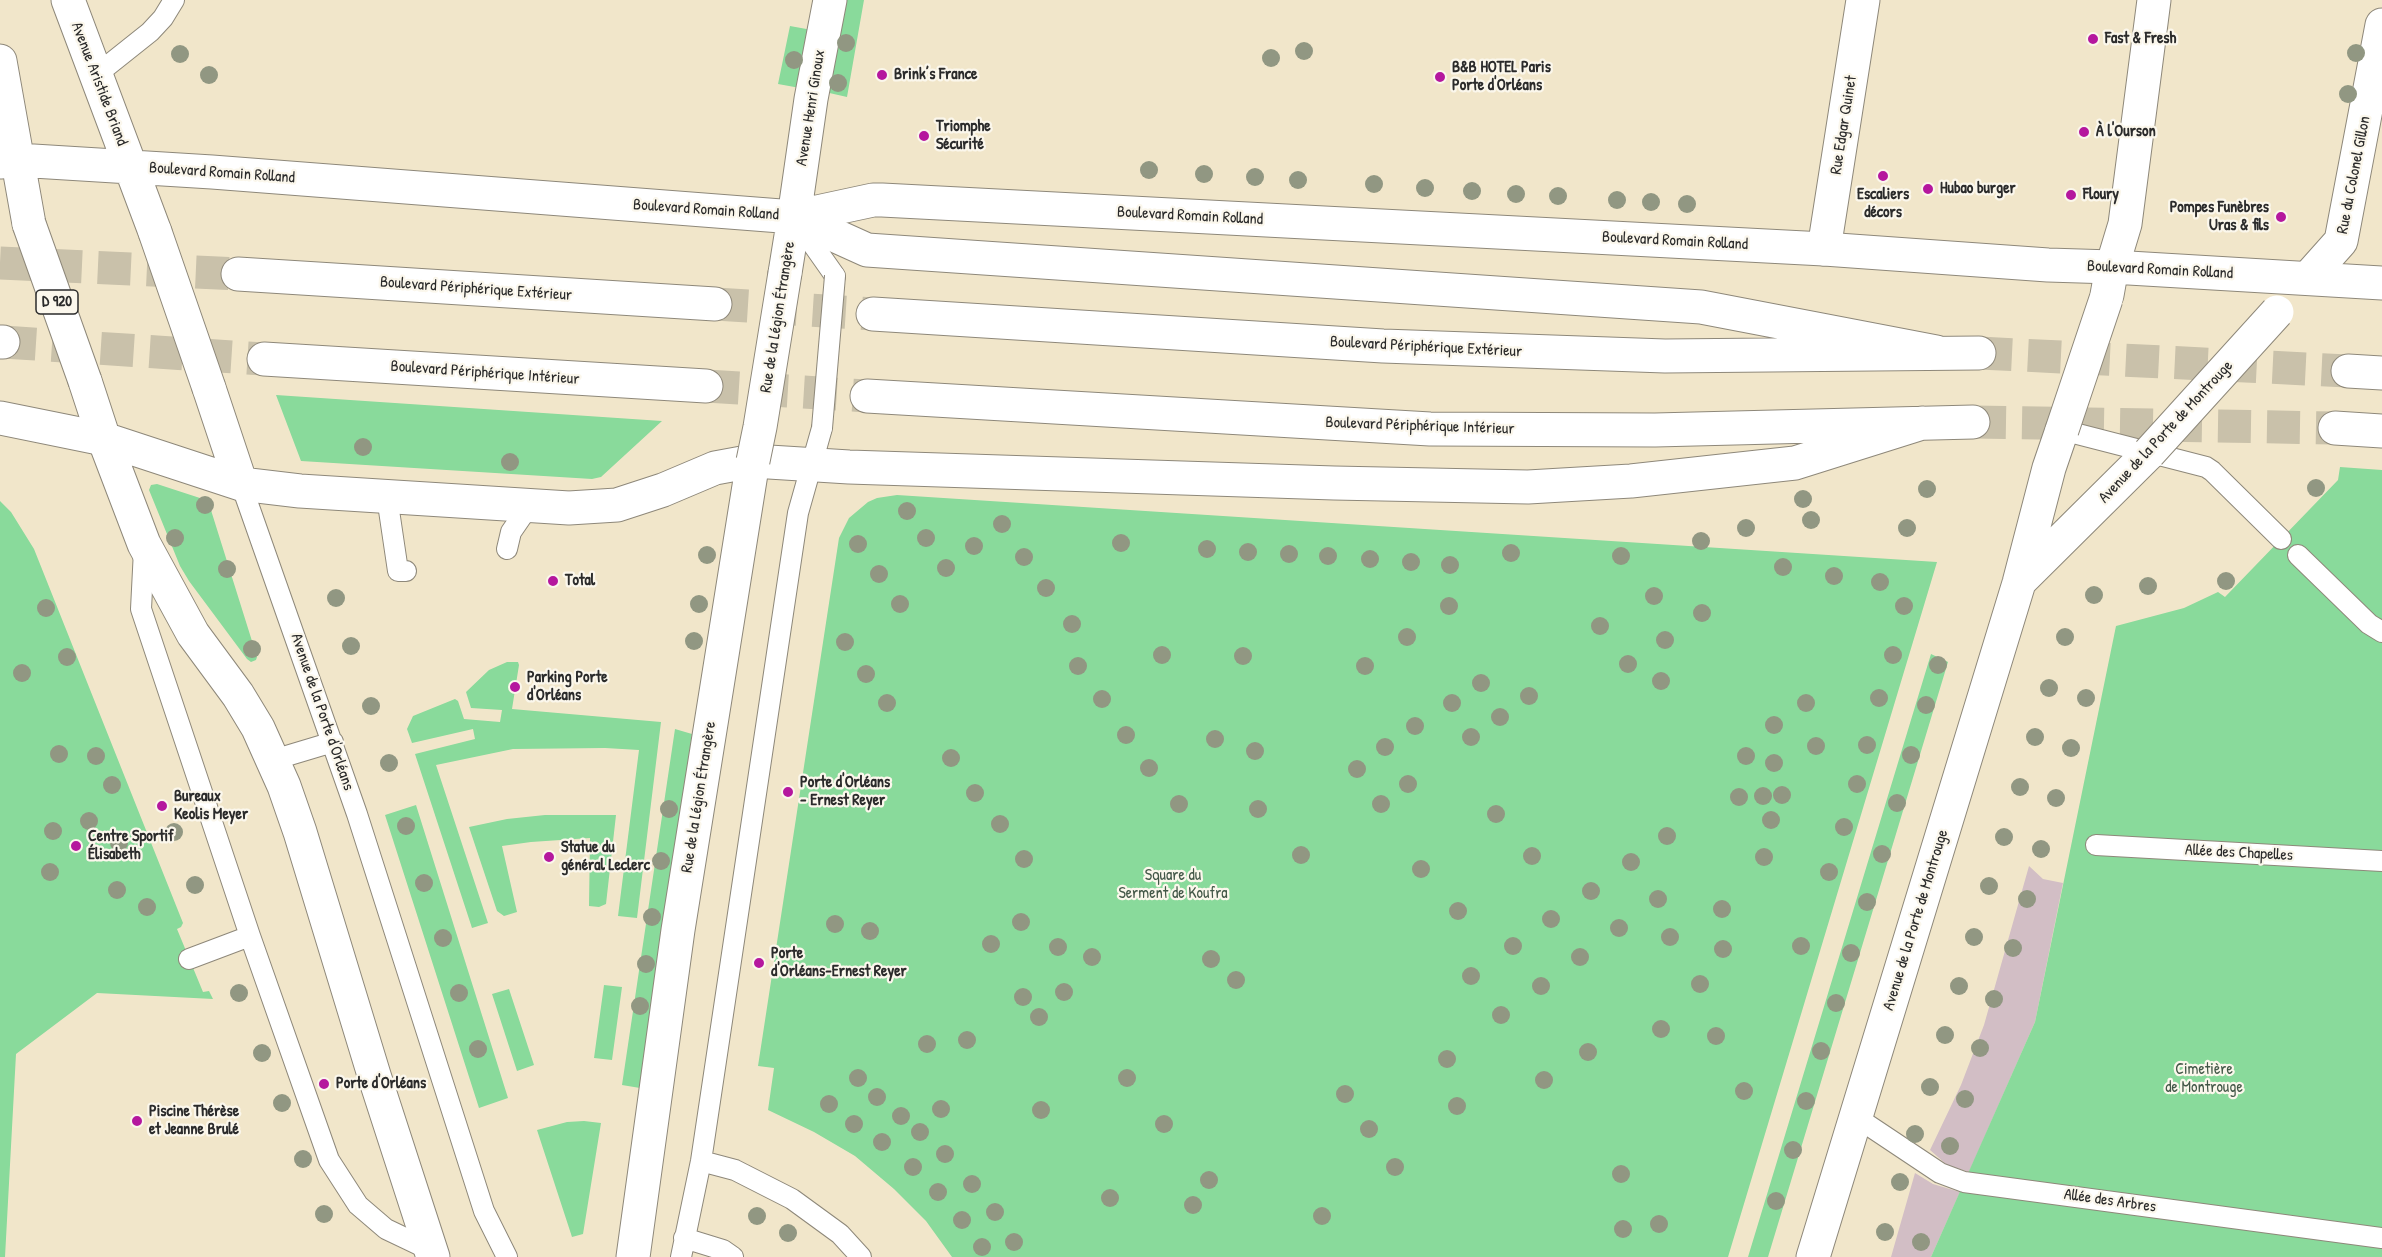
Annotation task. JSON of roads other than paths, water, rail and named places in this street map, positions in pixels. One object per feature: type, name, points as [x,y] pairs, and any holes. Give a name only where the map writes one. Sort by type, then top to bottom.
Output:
[{"type":"main road","name":"Avenue Aristide Briand","points":[[68,0],[131,167]]},
{"type":"main road","name":"Avenue Henri Ginoux","points":[[794,217],[811,99],[830,0]]},
{"type":"main road","name":"Rue Edgar Quinet","points":[[1824,249],[1863,0]]},
{"type":"main road","name":"Avenue de la Porte de Montrouge","points":[[1813,1257],[2019,583],[2049,468],[2106,299],[2112,267],[2125,224],[2154,0]]},
{"type":"main road","name":"Rue du Colonel Gillon","points":[[2308,278],[2341,242],[2382,25]]},
{"type":"main road","name":"D 920","points":[[0,61],[6,160],[104,439]]},
{"type":"main road","name":"Boulevard Romain Rolland","points":[[6,160],[131,167],[794,217],[873,200],[1824,249],[2048,265],[2382,283]]},
{"type":"main road","name":"Avenue de la Porte d'Orléans","points":[[131,167],[242,484]]},
{"type":"main road","name":"Rue de la Légion Étrangère","points":[[633,1257],[678,930],[794,217]]},
{"type":"main road","points":[[794,217],[867,250],[1701,307],[1936,352]]},
{"type":"main road","name":"Boulevard Périphérique Extérieur","points":[[238,274],[715,304]]},
{"type":"main road","name":"Avenue de la Porte de Montrouge","points":[[2019,583],[2143,460],[2308,278]]},
{"type":"main road","name":"Boulevard Périphérique Extérieur","points":[[873,314],[1371,346],[1618,355],[1979,353]]},
{"type":"main road","name":"Boulevard Périphérique Intérieur","points":[[264,359],[705,386]]},
{"type":"main road","points":[[2348,371],[2382,373]]},
{"type":"main road","name":"Boulevard Périphérique Intérieur","points":[[867,396],[1430,429],[1655,430],[1973,422]]},
{"type":"main road","points":[[0,418],[104,439],[242,484],[300,491],[570,508],[617,505],[663,490],[715,468],[753,461],[849,467],[1528,487],[1630,481],[1795,463],[1922,423]]},
{"type":"main road","points":[[2335,429],[2382,431]]},
{"type":"main road","points":[[104,439],[144,544],[193,634],[238,695],[273,760],[300,832],[431,1253]]},
{"type":"lane","points":[[96,75],[150,32],[163,18],[174,0]]},
{"type":"lane","name":"Rue de la Légion Étrangère","points":[[682,1248],[701,1161],[798,513],[822,428],[835,276],[794,217]]},
{"type":"lane","points":[[2062,430],[2143,460],[2206,467],[2281,538]]},
{"type":"lane","name":"Avenue de la Porte d'Orléans","points":[[242,484],[333,742],[484,1211],[507,1257]]},
{"type":"lane","points":[[387,497],[399,571],[406,571]]},
{"type":"lane","points":[[507,549],[511,532],[522,516],[533,506]]},
{"type":"lane","points":[[144,544],[141,609],[250,936],[329,1160],[358,1205],[386,1229],[431,1253]]},
{"type":"lane","points":[[2298,555],[2369,624],[2382,632]]},
{"type":"lane","points":[[273,760],[333,742]]},
{"type":"lane","name":"Allée des Chapelles","points":[[2096,845],[2382,861]]},
{"type":"lane","points":[[189,959],[250,936]]},
{"type":"lane","name":"Allée des Arbres","points":[[1856,1117],[1940,1173],[1964,1182],[2382,1238]]},
{"type":"lane","points":[[701,1161],[735,1170],[809,1210],[840,1234],[861,1257]]},
{"type":"lane","points":[[682,1248],[723,1250],[733,1257]]},
{"type":"tunnel","points":[[0,263],[238,274]]},
{"type":"tunnel","points":[[715,304],[873,314]]},
{"type":"tunnel","points":[[3,342],[264,359]]},
{"type":"tunnel","points":[[1979,353],[2348,371]]},
{"type":"tunnel","points":[[706,386],[867,396]]},
{"type":"tunnel","points":[[1973,422],[2335,428]]},
{"type":"place","name":"Fast & Fresh","points":[[2093,39]]},
{"type":"place","name":"Brink’s France","points":[[882,75]]},
{"type":"place","name":"B&B HOTEL Paris Porte d'Orléans","points":[[1440,77]]},
{"type":"place","name":"À l'Ourson","points":[[2084,132]]},
{"type":"place","name":"Triomphe Sécurité","points":[[924,136]]},
{"type":"place","name":"Escaliers décors","points":[[1883,176]]},
{"type":"place","name":"Hubao burger","points":[[1928,189]]},
{"type":"place","name":"Floury","points":[[2071,195]]},
{"type":"place","name":"Pompes Funèbres Uras & fils","points":[[2281,217]]},
{"type":"place","name":"Total","points":[[553,581]]},
{"type":"place","name":"Parking Porte d'Orléans","points":[[515,687]]},
{"type":"place","name":"Porte d'Orléans - Ernest Reyer","points":[[788,792]]},
{"type":"place","name":"Bureaux Keolis Meyer","points":[[162,806]]},
{"type":"place","name":"Centre Sportif Élisabeth","points":[[76,846]]},
{"type":"place","name":"Statue du général Leclerc","points":[[549,857]]},
{"type":"place","name":"Porte d'Orléans-Ernest Reyer","points":[[759,963]]},
{"type":"place","name":"Porte d'Orléans","points":[[324,1084]]},
{"type":"place","name":"Piscine Thérèse et Jeanne Brulé","points":[[137,1121]]},
{"type":"park label","name":"Square du Serment de Koufra","points":[[1173,885]]},
{"type":"park label","name":"Cimetière de Montrouge","points":[[2204,1079]]}]
